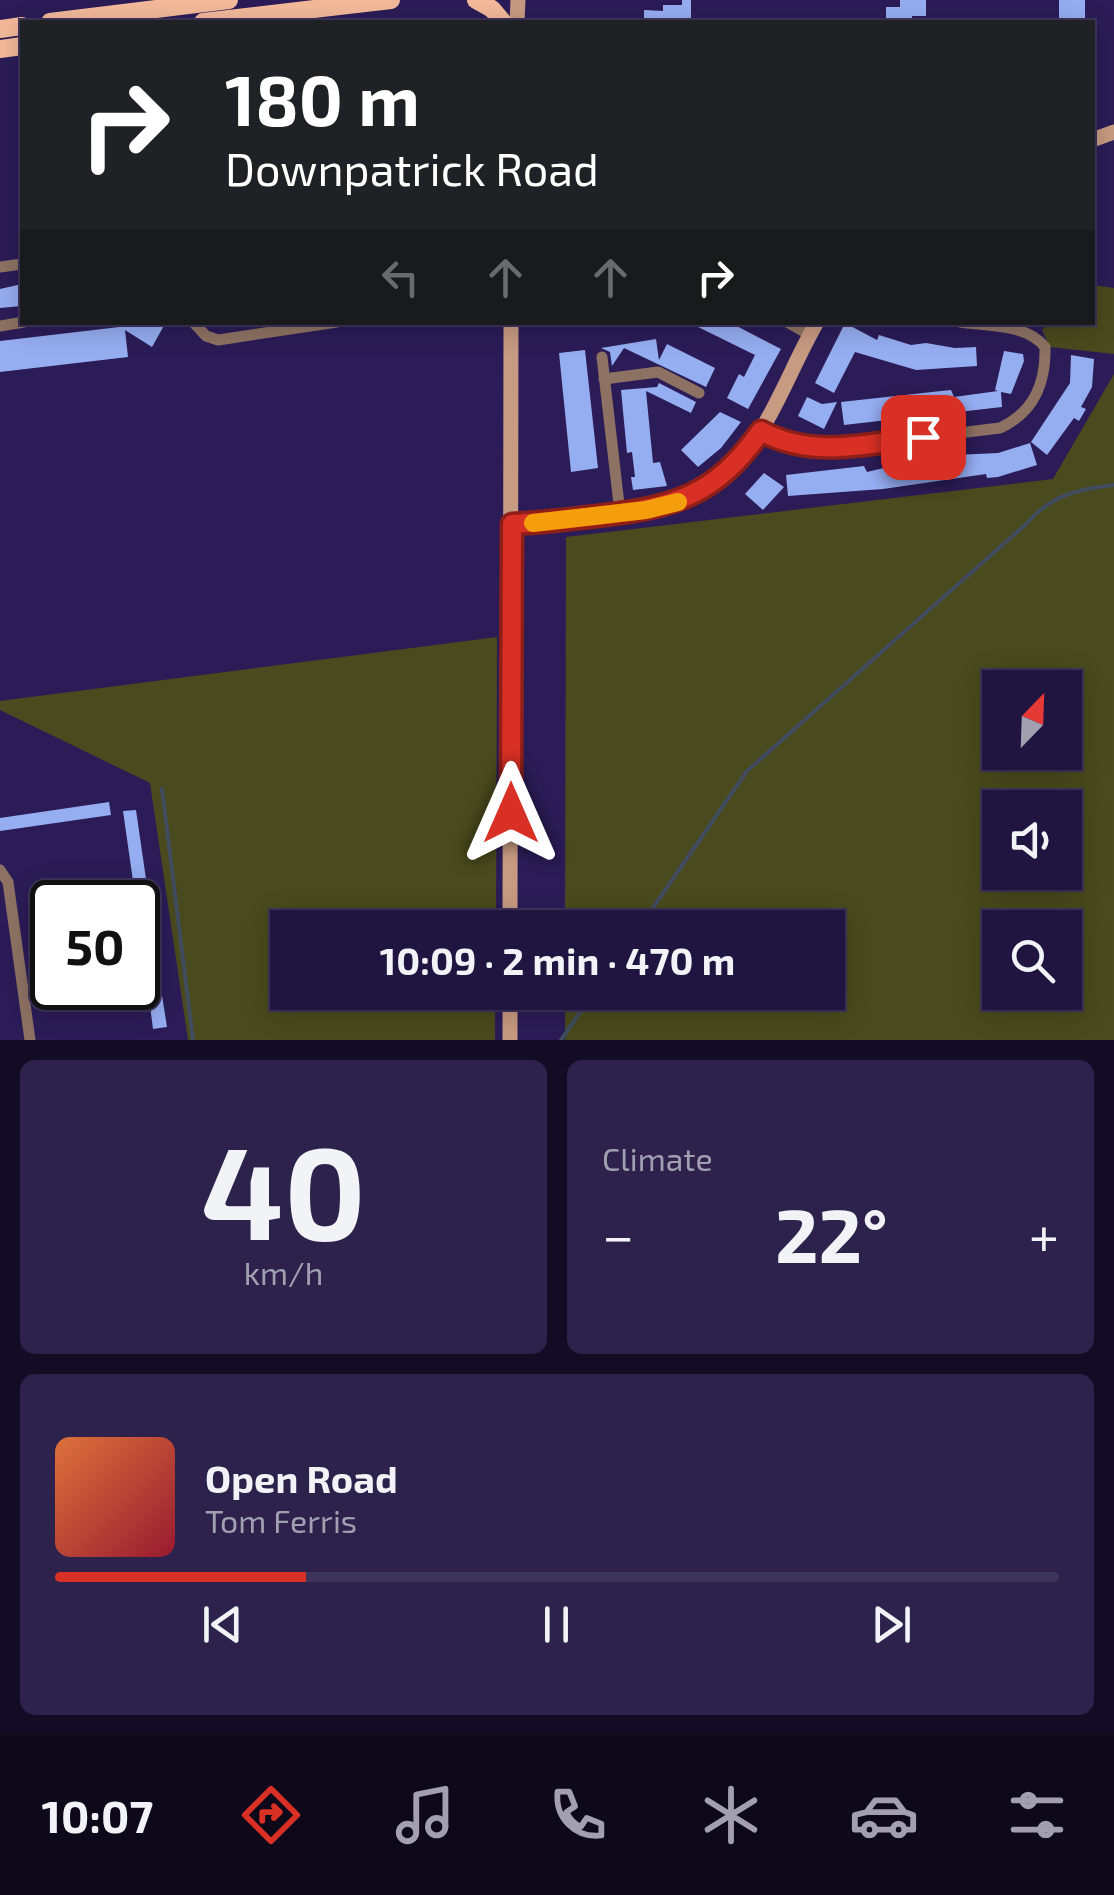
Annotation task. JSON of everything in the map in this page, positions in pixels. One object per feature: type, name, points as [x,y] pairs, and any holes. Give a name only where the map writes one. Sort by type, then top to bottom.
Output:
[{"type":"main road","points":[[66,20],[229,0]]},
{"type":"main road","points":[[220,20],[391,0]]},
{"type":"main road","points":[[476,0],[492,9],[500,20]]},
{"type":"main road","points":[[510,910],[511,325]]},
{"type":"main road","points":[[512,524],[620,514],[666,506],[696,495],[728,472],[761,431],[814,329]]},
{"type":"main road","points":[[510,1010],[510,1040]]},
{"type":"street","points":[[196,325],[206,336],[218,340],[317,325]]},
{"type":"street","points":[[761,431],[802,447],[825,449],[1000,428],[1033,400],[1044,382],[1045,347],[1025,332],[980,325]]},
{"type":"street","points":[[602,357],[620,514]]},
{"type":"street","points":[[604,379],[658,372],[699,393]]},
{"type":"street","points":[[0,870],[8,882],[30,1040]]},
{"type":"shaded area","points":[[1095,285],[1114,288],[1114,354],[1050,347],[1042,330],[1046,325],[1095,325]]},
{"type":"shaded area","points":[[1114,374],[1114,1040],[565,1040],[565,1010],[845,1010],[845,910],[565,910],[566,537],[1053,479]]},
{"type":"shaded area","points":[[497,637],[496,910],[270,910],[270,1010],[495,1010],[495,1040],[188,1040],[150,783],[0,710],[0,701]]},
{"type":"building","points":[[682,0],[691,0],[691,20],[644,20],[644,10],[663,11],[663,5],[682,5]]},
{"type":"building","points":[[900,0],[926,0],[926,16],[886,20],[886,7],[900,7]]},
{"type":"building","points":[[1059,0],[1085,0],[1085,20],[1059,20]]},
{"type":"building","points":[[20,284],[20,306],[0,308],[0,289]]},
{"type":"building","points":[[164,325],[152,347],[125,330],[128,357],[0,372],[0,341]]},
{"type":"building","points":[[694,325],[735,325],[781,349],[748,409],[727,398],[739,374],[744,377],[755,355]]},
{"type":"building","points":[[844,325],[877,340],[879,335],[911,345],[976,347],[977,366],[916,370],[855,352],[834,393],[815,383]]},
{"type":"building","points":[[656,339],[659,360],[667,344],[715,368],[706,387],[624,348],[612,366],[610,352],[601,348]]},
{"type":"building","points":[[585,350],[598,468],[571,472],[559,353]]},
{"type":"building","points":[[1004,351],[1023,354],[1024,361],[1011,394],[1001,392],[1002,407],[844,425],[841,402],[951,390],[954,397],[998,391],[995,390]]},
{"type":"building","points":[[1071,355],[1094,359],[1092,387],[1081,407],[1086,409],[1079,421],[1074,418],[1047,455],[1031,442],[1070,383]]},
{"type":"building","points":[[659,383],[696,402],[691,413],[646,391],[653,463],[660,462],[667,486],[633,490],[632,452],[627,453],[621,390],[657,387]]},
{"type":"building","points":[[807,397],[822,404],[837,402],[824,429],[798,416]]},
{"type":"building","points":[[720,412],[741,422],[721,448],[698,467],[681,450]]},
{"type":"building","points":[[1030,443],[1037,465],[998,477],[987,478],[986,474],[883,489],[788,496],[786,475],[864,466],[867,472],[917,460],[955,462],[955,455],[998,453]]},
{"type":"building","points":[[764,473],[784,487],[763,510],[745,494]]},
{"type":"building","points":[[109,802],[111,815],[0,831],[0,818]]},
{"type":"building","points":[[136,810],[146,879],[133,880],[123,811]]},
{"type":"building","points":[[160,982],[167,1027],[153,1029],[151,1010],[160,1010]]},
{"type":"waterway","points":[[651,910],[747,771],[1044,507],[1076,492],[1114,485]]},
{"type":"waterway","points":[[162,789],[193,1040]]},
{"type":"waterway","points":[[561,1040],[582,1010]]},
{"type":"slow traffic","points":[[533,523],[646,510],[678,502]]},
{"type":"route","points":[[511,813],[512,524],[646,510],[682,501],[728,472],[761,431],[802,447],[825,449],[923,437]]}]
